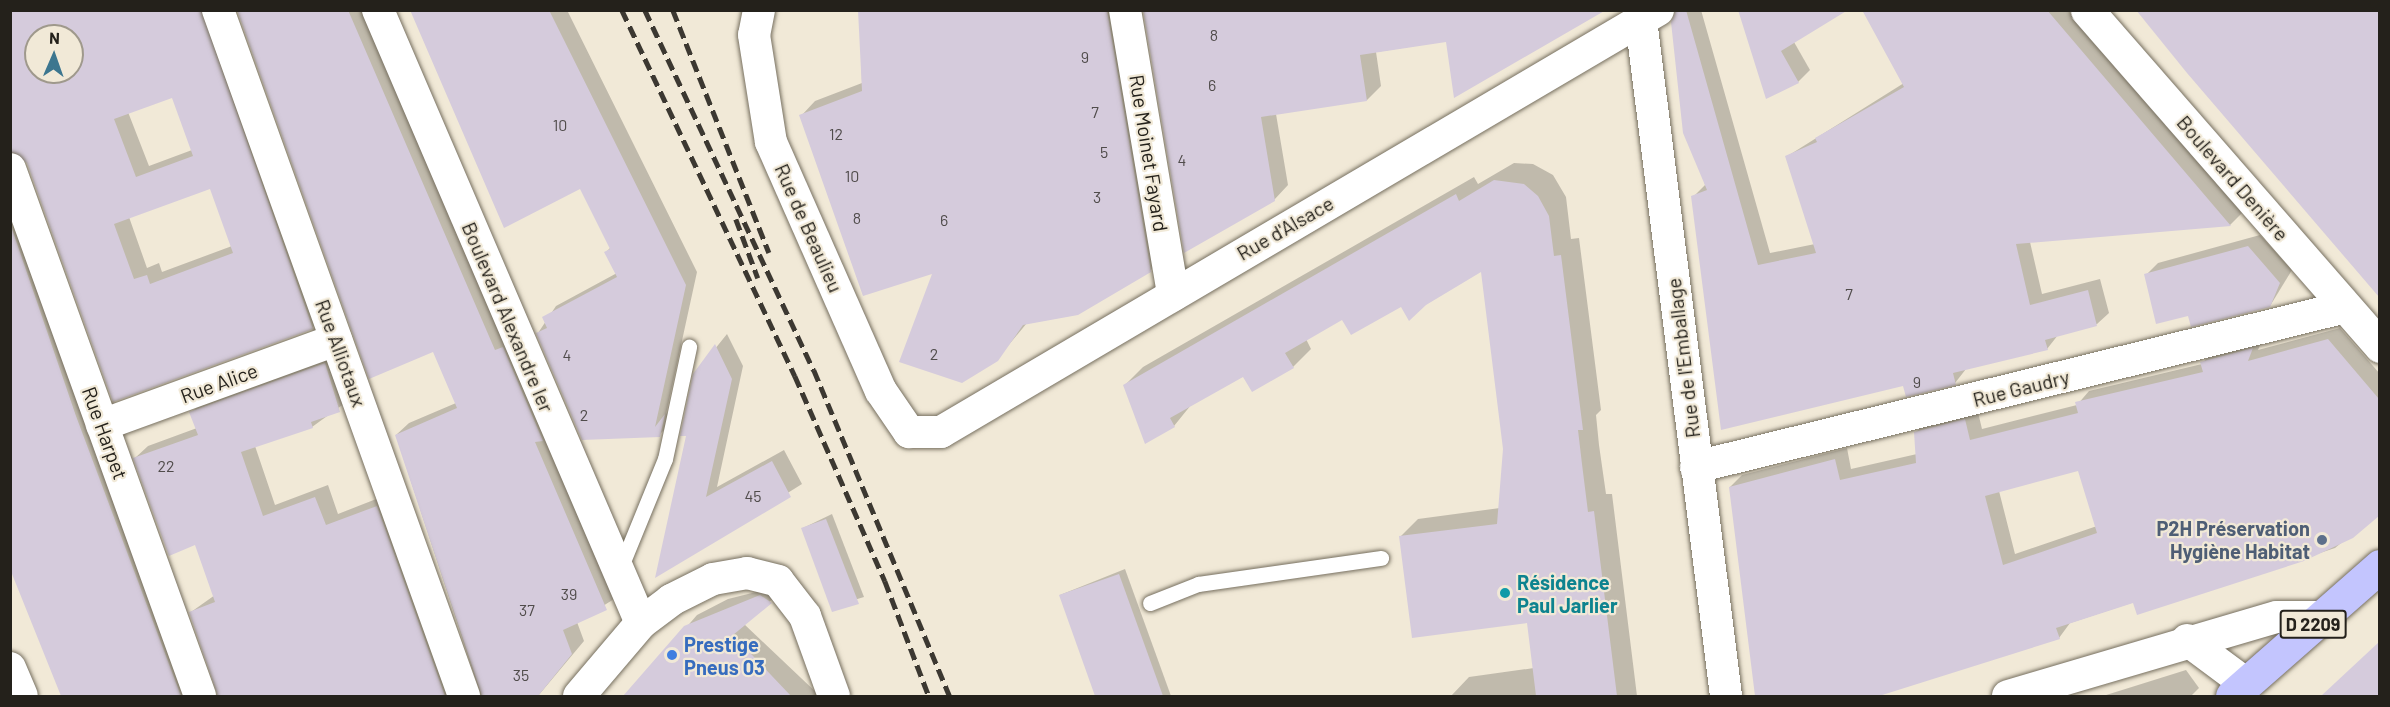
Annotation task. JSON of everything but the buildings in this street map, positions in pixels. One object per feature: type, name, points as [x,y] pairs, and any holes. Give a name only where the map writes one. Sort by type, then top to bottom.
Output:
[{"type":"main road","name":"D 2209","points":[[2239,689],[2379,566]]},
{"type":"street","name":"Rue Alliotaux","points":[[218,10],[464,696]]},
{"type":"street","name":"Boulevard Alexandre Ier","points":[[378,10],[618,574],[641,623]]},
{"type":"street","name":"Rue de Beaulieu","points":[[759,10],[754,35],[771,142],[881,391],[909,432]]},
{"type":"street","name":"Rue Moinet Fayard","points":[[1125,10],[1173,296]]},
{"type":"street","name":"Boulevard Denière","points":[[2087,10],[2379,346]]},
{"type":"street","name":"Rue d'Alsace","points":[[909,432],[940,432],[974,417],[1173,296],[1649,15]]},
{"type":"street","name":"Rue de l'Emballage","points":[[1649,15],[1696,467],[1726,696]]},
{"type":"street","name":"Rue Harpet","points":[[10,169],[200,696]]},
{"type":"street","name":"Rue Gaudry","points":[[1696,467],[2346,307]]},
{"type":"street","name":"Rue Alice","points":[[102,425],[336,340]]},
{"type":"street","points":[[579,696],[641,623],[713,579],[747,573],[778,581],[805,616],[834,696]]},
{"type":"street","points":[[2008,696],[2187,640],[2277,617],[2321,617]]},
{"type":"street","points":[[2187,640],[2239,689]]},
{"type":"street","points":[[10,668],[22,696]]},
{"type":"lane","points":[[618,574],[665,459],[689,347]]},
{"type":"lane","points":[[1150,603],[1198,584],[1381,558]]},
{"type":"railway","points":[[622,10],[795,376],[885,581],[929,696]]},
{"type":"railway","points":[[645,10],[814,370],[950,696]]},
{"type":"railway","points":[[673,10],[769,253]]},
{"type":"railway","points":[[736,219],[758,278]]},
{"type":"place","name":"P2H Préservation Hygiène Habitat","points":[[2322,540]]},
{"type":"place","name":"Résidence Paul Jarlier","points":[[1505,593]]},
{"type":"place","name":"Prestige Pneus 03","points":[[672,655]]}]
